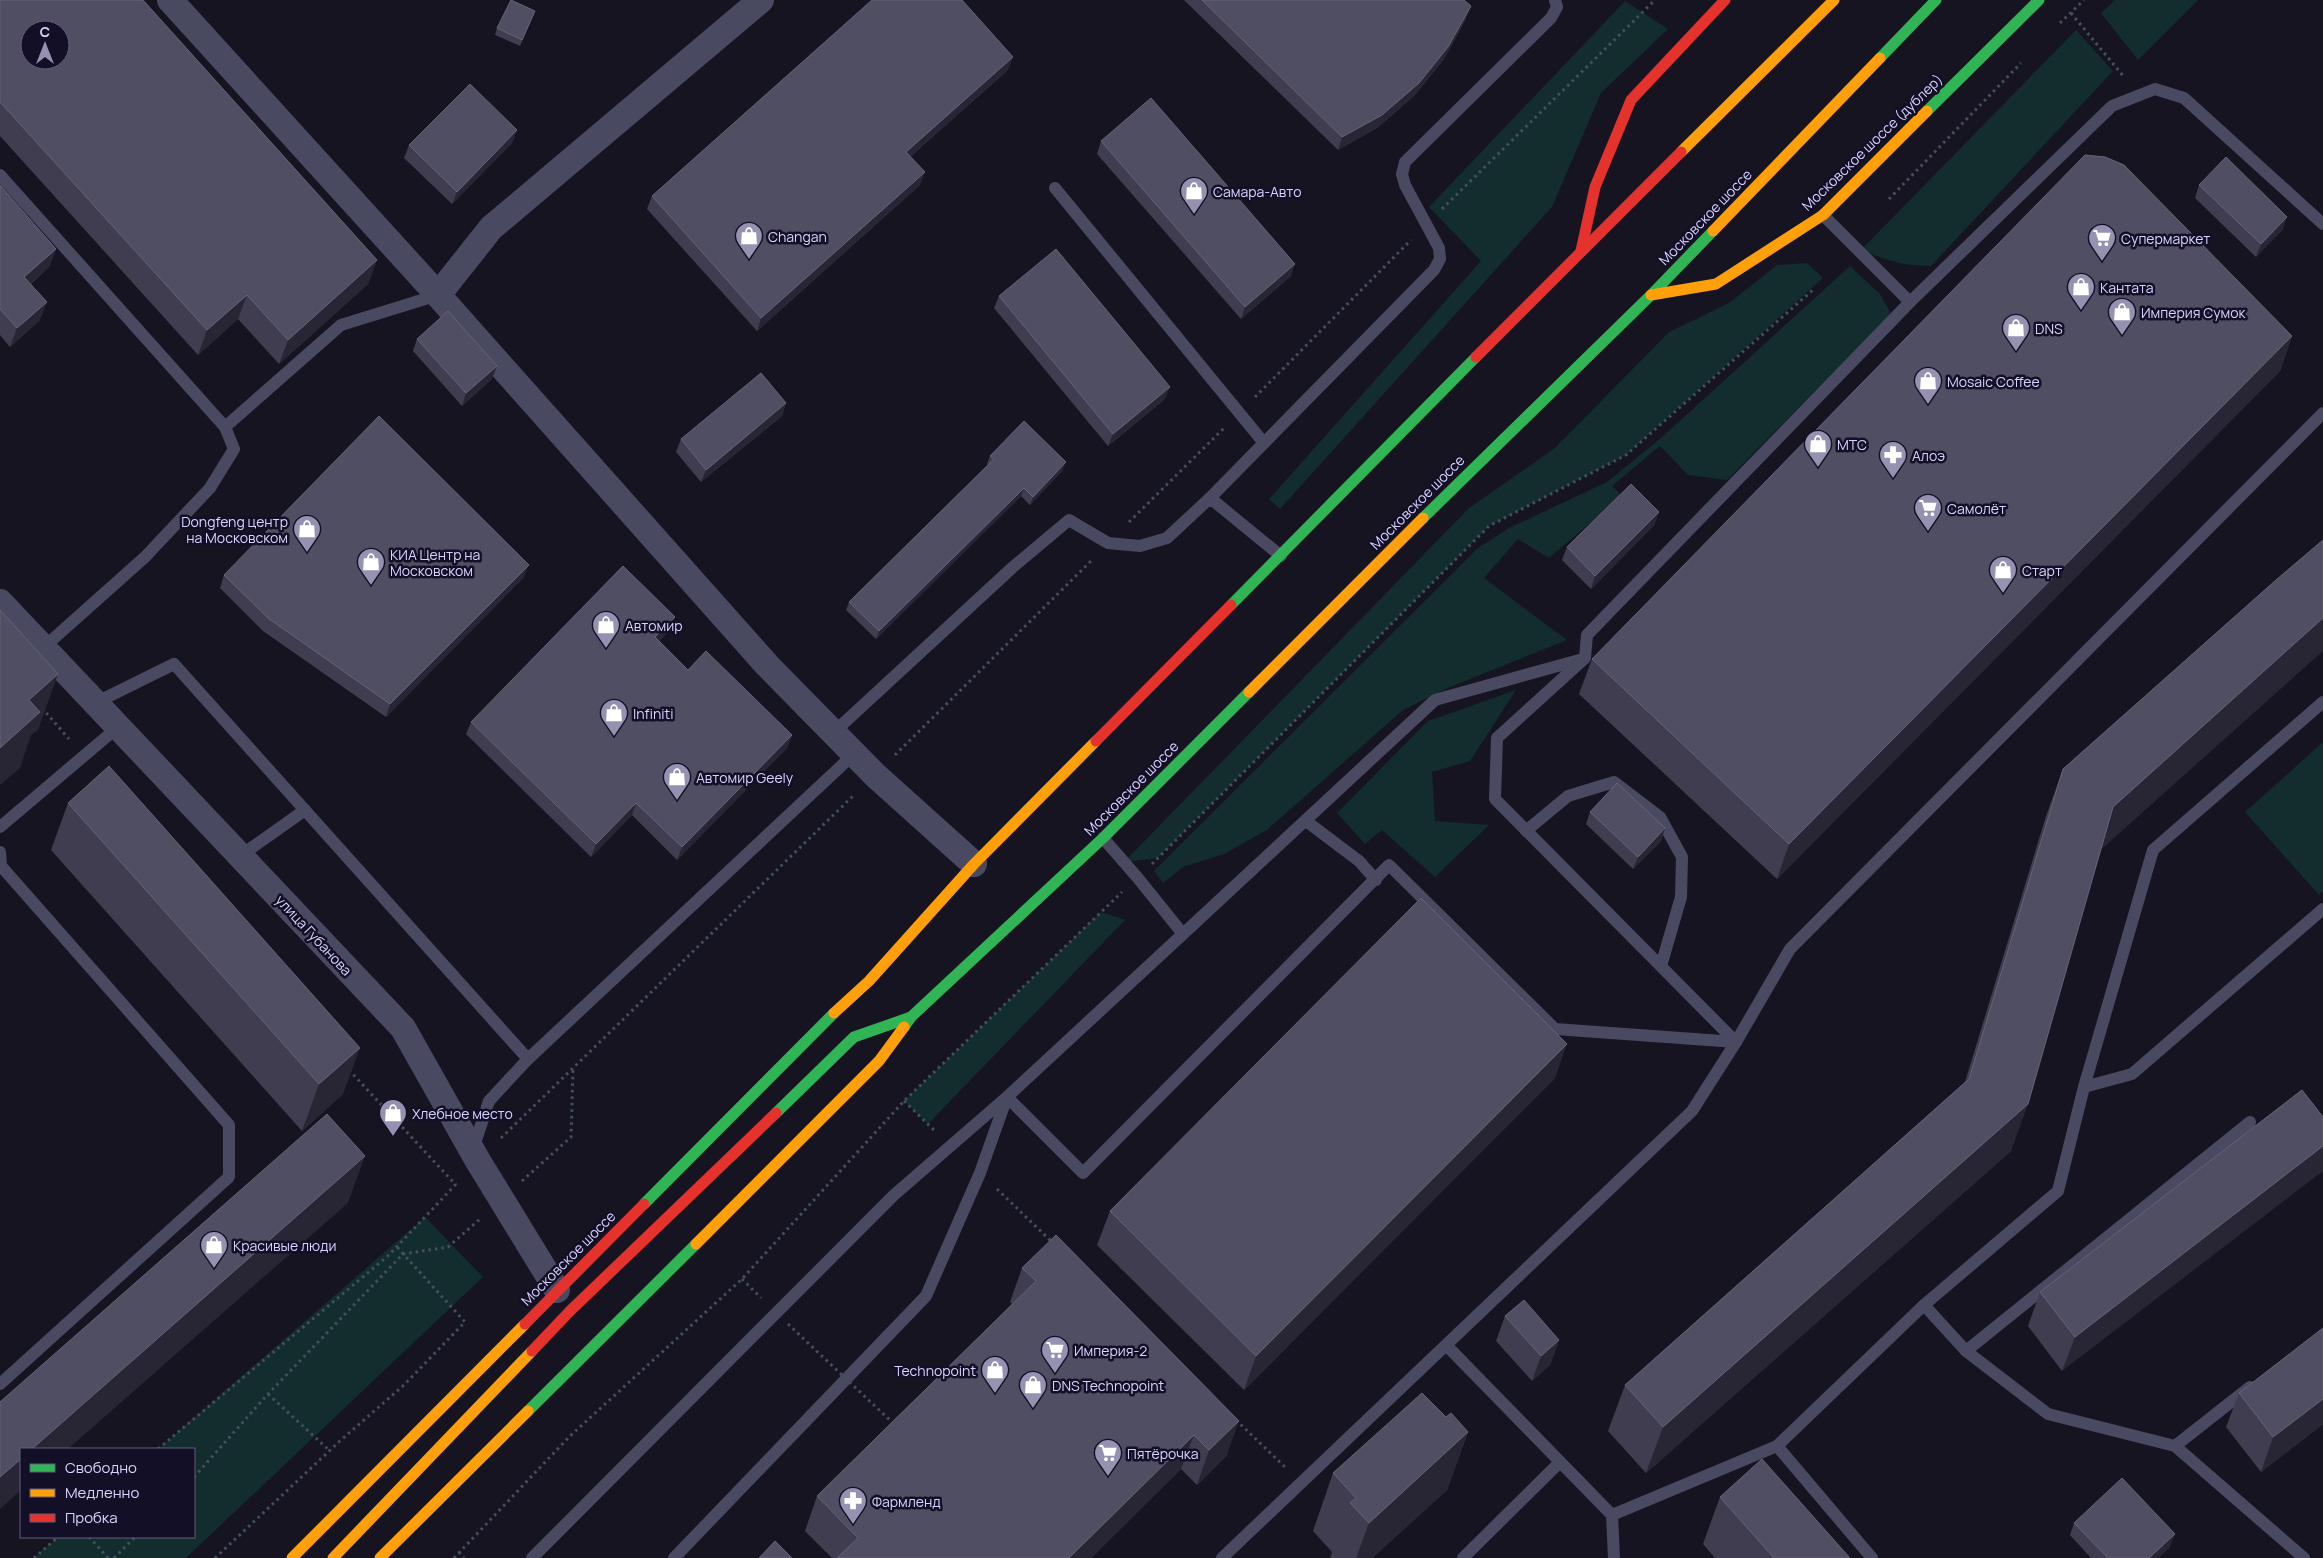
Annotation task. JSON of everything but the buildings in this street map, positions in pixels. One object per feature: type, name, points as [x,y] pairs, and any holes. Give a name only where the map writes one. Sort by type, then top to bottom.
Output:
[{"type":"main road","points":[[1581,251],[1595,187],[1631,100],[1724,0]]},
{"type":"main road","name":"Московское шоссе","points":[[332,1558],[564,1300],[824,1023],[869,981],[974,864],[1581,251],[1834,0]]},
{"type":"main road","name":"Московское шоссе","points":[[380,1558],[879,1061],[912,1017],[1103,838],[1509,432],[1651,295],[1936,0]]},
{"type":"main road","name":"Московское шоссе (дублер)","points":[[1651,295],[1716,284],[1823,215],[2039,0]]},
{"type":"main road","name":"Московское шоссе","points":[[864,1000],[869,981]]},
{"type":"main road","name":"Московское шоссе","points":[[292,1558],[564,1300],[855,1032],[912,1017]]},
{"type":"street","points":[[170,0],[438,295],[767,665],[875,775],[974,864]]},
{"type":"street","points":[[438,295],[491,228],[761,0]]},
{"type":"street","name":"улица Губанова","points":[[0,602],[403,1028],[502,1199],[564,1300]]},
{"type":"lane","points":[[834,733],[1013,567],[1069,520],[1108,543],[1140,546],[1167,538],[1210,498],[1434,270],[1440,259],[1438,248],[1405,185],[1402,174],[1405,162],[1551,18],[1557,7],[1555,0]]},
{"type":"lane","points":[[1736,1042],[1495,799],[1497,738],[1585,658],[1587,635],[1910,302],[2112,106],[2155,89],[2184,98],[2323,224]]},
{"type":"lane","points":[[0,175],[225,427],[234,449],[210,488],[145,557],[43,648]]},
{"type":"lane","points":[[1055,188],[1264,443]]},
{"type":"lane","points":[[1823,215],[1910,302]]},
{"type":"lane","points":[[225,427],[341,324],[438,295]]},
{"type":"lane","points":[[1222,1558],[1302,1484],[1692,1111],[1736,1042],[1790,949],[2323,413]]},
{"type":"lane","points":[[1210,498],[1281,556]]},
{"type":"lane","points":[[532,1558],[894,1195],[1007,1097],[1436,700],[1585,658]]},
{"type":"lane","points":[[95,703],[174,664],[528,1059]]},
{"type":"lane","points":[[1612,1515],[1776,1446],[1924,1305],[2058,1191],[2084,1087],[2153,850],[2323,702]]},
{"type":"lane","points":[[0,827],[118,727]]},
{"type":"lane","points":[[476,1155],[489,1100],[528,1059],[854,754]]},
{"type":"lane","points":[[1526,831],[1568,796],[1614,782],[1660,817],[1682,857],[1681,897],[1661,966]]},
{"type":"lane","points":[[240,856],[305,810]]},
{"type":"lane","points":[[1306,821],[1359,861],[1376,880]]},
{"type":"lane","points":[[1103,838],[1138,877],[1183,934]]},
{"type":"lane","points":[[0,852],[2,866],[229,1125],[229,1178],[0,1384]]},
{"type":"lane","points":[[1007,1097],[1083,1173],[1389,865],[1555,1029],[1736,1042]]},
{"type":"lane","points":[[2084,1087],[2132,1074],[2323,908]]},
{"type":"lane","points":[[674,1558],[926,1296],[980,1173],[1007,1097]]},
{"type":"lane","points":[[1966,1352],[2250,1122]]},
{"type":"lane","points":[[1924,1305],[1966,1352],[2048,1414],[2175,1446],[2304,1558]]},
{"type":"lane","points":[[1447,1346],[1612,1515],[1614,1558]]},
{"type":"lane","points":[[2175,1446],[2260,1379]]},
{"type":"lane","points":[[1776,1446],[1872,1558]]},
{"type":"lane","points":[[1463,1558],[1560,1462]]},
{"type":"path","points":[[159,1448],[396,1247],[456,1185],[476,1155],[517,1122],[573,1070],[875,775],[1240,413],[1426,225],[1656,0]]},
{"type":"path","points":[[2054,30],[2084,0]]},
{"type":"path","points":[[2071,13],[2098,44],[2138,96]]},
{"type":"path","points":[[1889,199],[2028,56]]},
{"type":"path","points":[[454,1558],[568,1437],[742,1279],[904,1101],[1138,877],[1489,526],[1626,455],[1814,289]]},
{"type":"path","points":[[38,703],[83,756]]},
{"type":"path","points":[[344,1065],[456,1185]]},
{"type":"path","points":[[195,1476],[268,1394],[403,1254],[448,1247],[571,1138],[573,1070]]},
{"type":"path","points":[[904,1101],[951,1146]]},
{"type":"path","points":[[980,1173],[1059,1249]]},
{"type":"path","points":[[215,1558],[404,1385],[465,1322],[396,1247]]},
{"type":"path","points":[[788,1324],[896,1426]]},
{"type":"path","points":[[268,1394],[330,1451]]},
{"type":"path","points":[[1231,1415],[1302,1484]]},
{"type":"path","points":[[34,1558],[57,1538]]},
{"type":"path","points":[[90,1538],[108,1558]]},
{"type":"path","points":[[114,1558],[134,1538]]},
{"type":"path","points":[[459,1552],[464,1558]]},
{"type":"green space","points":[[2115,0],[2198,0],[2138,60],[2101,13]]},
{"type":"green space","points":[[1625,1],[1668,29],[1601,93],[1552,207],[1280,509],[1269,499],[1481,261],[1429,207]]},
{"type":"green space","points":[[2076,30],[2113,71],[1931,266],[1895,262],[1862,249]]},
{"type":"green space","points":[[1807,263],[1823,278],[1626,455],[1489,526],[1158,858],[1124,862],[1469,508],[1555,448],[1669,332],[1729,303],[1777,265]]},
{"type":"green space","points":[[1850,266],[1880,294],[1891,314],[1727,480],[1688,475],[1660,446],[1612,486],[1622,496],[1549,558],[1518,539],[1484,578],[1567,640],[1448,688],[1403,710],[1267,830],[1224,854],[1183,867],[1163,883],[1154,871],[1478,548],[1509,528],[1607,482],[1661,438]]},
{"type":"green space","points":[[1516,690],[1470,761],[1432,772],[1435,821],[1489,825],[1435,877],[1382,830],[1365,844],[1337,813],[1428,721]]},
{"type":"green space","points":[[2323,742],[2323,891],[2319,895],[2245,812]]},
{"type":"green space","points":[[1101,912],[1125,920],[928,1124],[904,1101]]},
{"type":"green space","points":[[425,1217],[483,1277],[186,1558],[33,1558],[57,1538],[195,1538],[195,1448],[159,1448]]},
{"type":"traffic: fast","points":[[1880,58],[1936,0]]},
{"type":"traffic: fast","points":[[1927,111],[2039,0]]},
{"type":"traffic: fast","points":[[1423,518],[1651,295],[1713,231]]},
{"type":"traffic: fast","points":[[1231,605],[1476,357]]},
{"type":"traffic: fast","points":[[904,1027],[911,1017],[1103,838],[1249,692]]},
{"type":"traffic: fast","points":[[644,1204],[834,1013]]},
{"type":"traffic: fast","points":[[776,1113],[854,1037],[911,1017]]},
{"type":"traffic: fast","points":[[528,1411],[696,1244]]},
{"type":"traffic: slow","points":[[1681,152],[1834,0]]},
{"type":"traffic: slow","points":[[1713,231],[1880,58]]},
{"type":"traffic: slow","points":[[1651,295],[1716,284],[1823,215],[1927,111]]},
{"type":"traffic: slow","points":[[1249,692],[1423,518]]},
{"type":"traffic: slow","points":[[834,1013],[869,981],[974,864],[1096,741]]},
{"type":"traffic: slow","points":[[696,1244],[879,1061],[904,1027]]},
{"type":"traffic: slow","points":[[292,1558],[525,1324]]},
{"type":"traffic: slow","points":[[333,1558],[532,1351]]},
{"type":"traffic: slow","points":[[380,1558],[528,1411]]},
{"type":"traffic: jam","points":[[1581,251],[1595,187],[1631,100],[1725,0]]},
{"type":"traffic: jam","points":[[1476,357],[1681,152]]},
{"type":"traffic: jam","points":[[1096,741],[1231,605]]},
{"type":"traffic: jam","points":[[532,1351],[570,1311],[776,1113]]},
{"type":"traffic: jam","points":[[525,1324],[644,1204]]},
{"type":"place","name":"Самара-Авто","points":[[1194,215]]},
{"type":"place","name":"Changan","points":[[749,260]]},
{"type":"place","name":"Супермаркет","points":[[2102,262]]},
{"type":"place","name":"Кантата","points":[[2081,311]]},
{"type":"place","name":"Империя Сумок","points":[[2122,336]]},
{"type":"place","name":"DNS","points":[[2016,352]]},
{"type":"place","name":"Mosaic Coffee","points":[[1928,405]]},
{"type":"place","name":"МТС","points":[[1818,468]]},
{"type":"place","name":"Алоэ","points":[[1893,479]]},
{"type":"place","name":"Самолёт","points":[[1928,532]]},
{"type":"place","name":"Dongfeng центр на Московском","points":[[307,553]]},
{"type":"place","name":"КИА Центр на Московском","points":[[371,586]]},
{"type":"place","name":"Старт","points":[[2003,594]]},
{"type":"place","name":"Автомир","points":[[606,649]]},
{"type":"place","name":"Infiniti","points":[[614,737]]},
{"type":"place","name":"Автомир Geely","points":[[677,801]]},
{"type":"place","name":"Хлебное место","points":[[393,1137]]},
{"type":"place","name":"Красивые люди","points":[[214,1269]]},
{"type":"place","name":"Империя-2","points":[[1055,1374]]},
{"type":"place","name":"Technopoint","points":[[995,1394]]},
{"type":"place","name":"DNS Technopoint","points":[[1033,1409]]},
{"type":"place","name":"Пятёрочка","points":[[1108,1477]]},
{"type":"place","name":"Фармленд","points":[[853,1525]]}]
